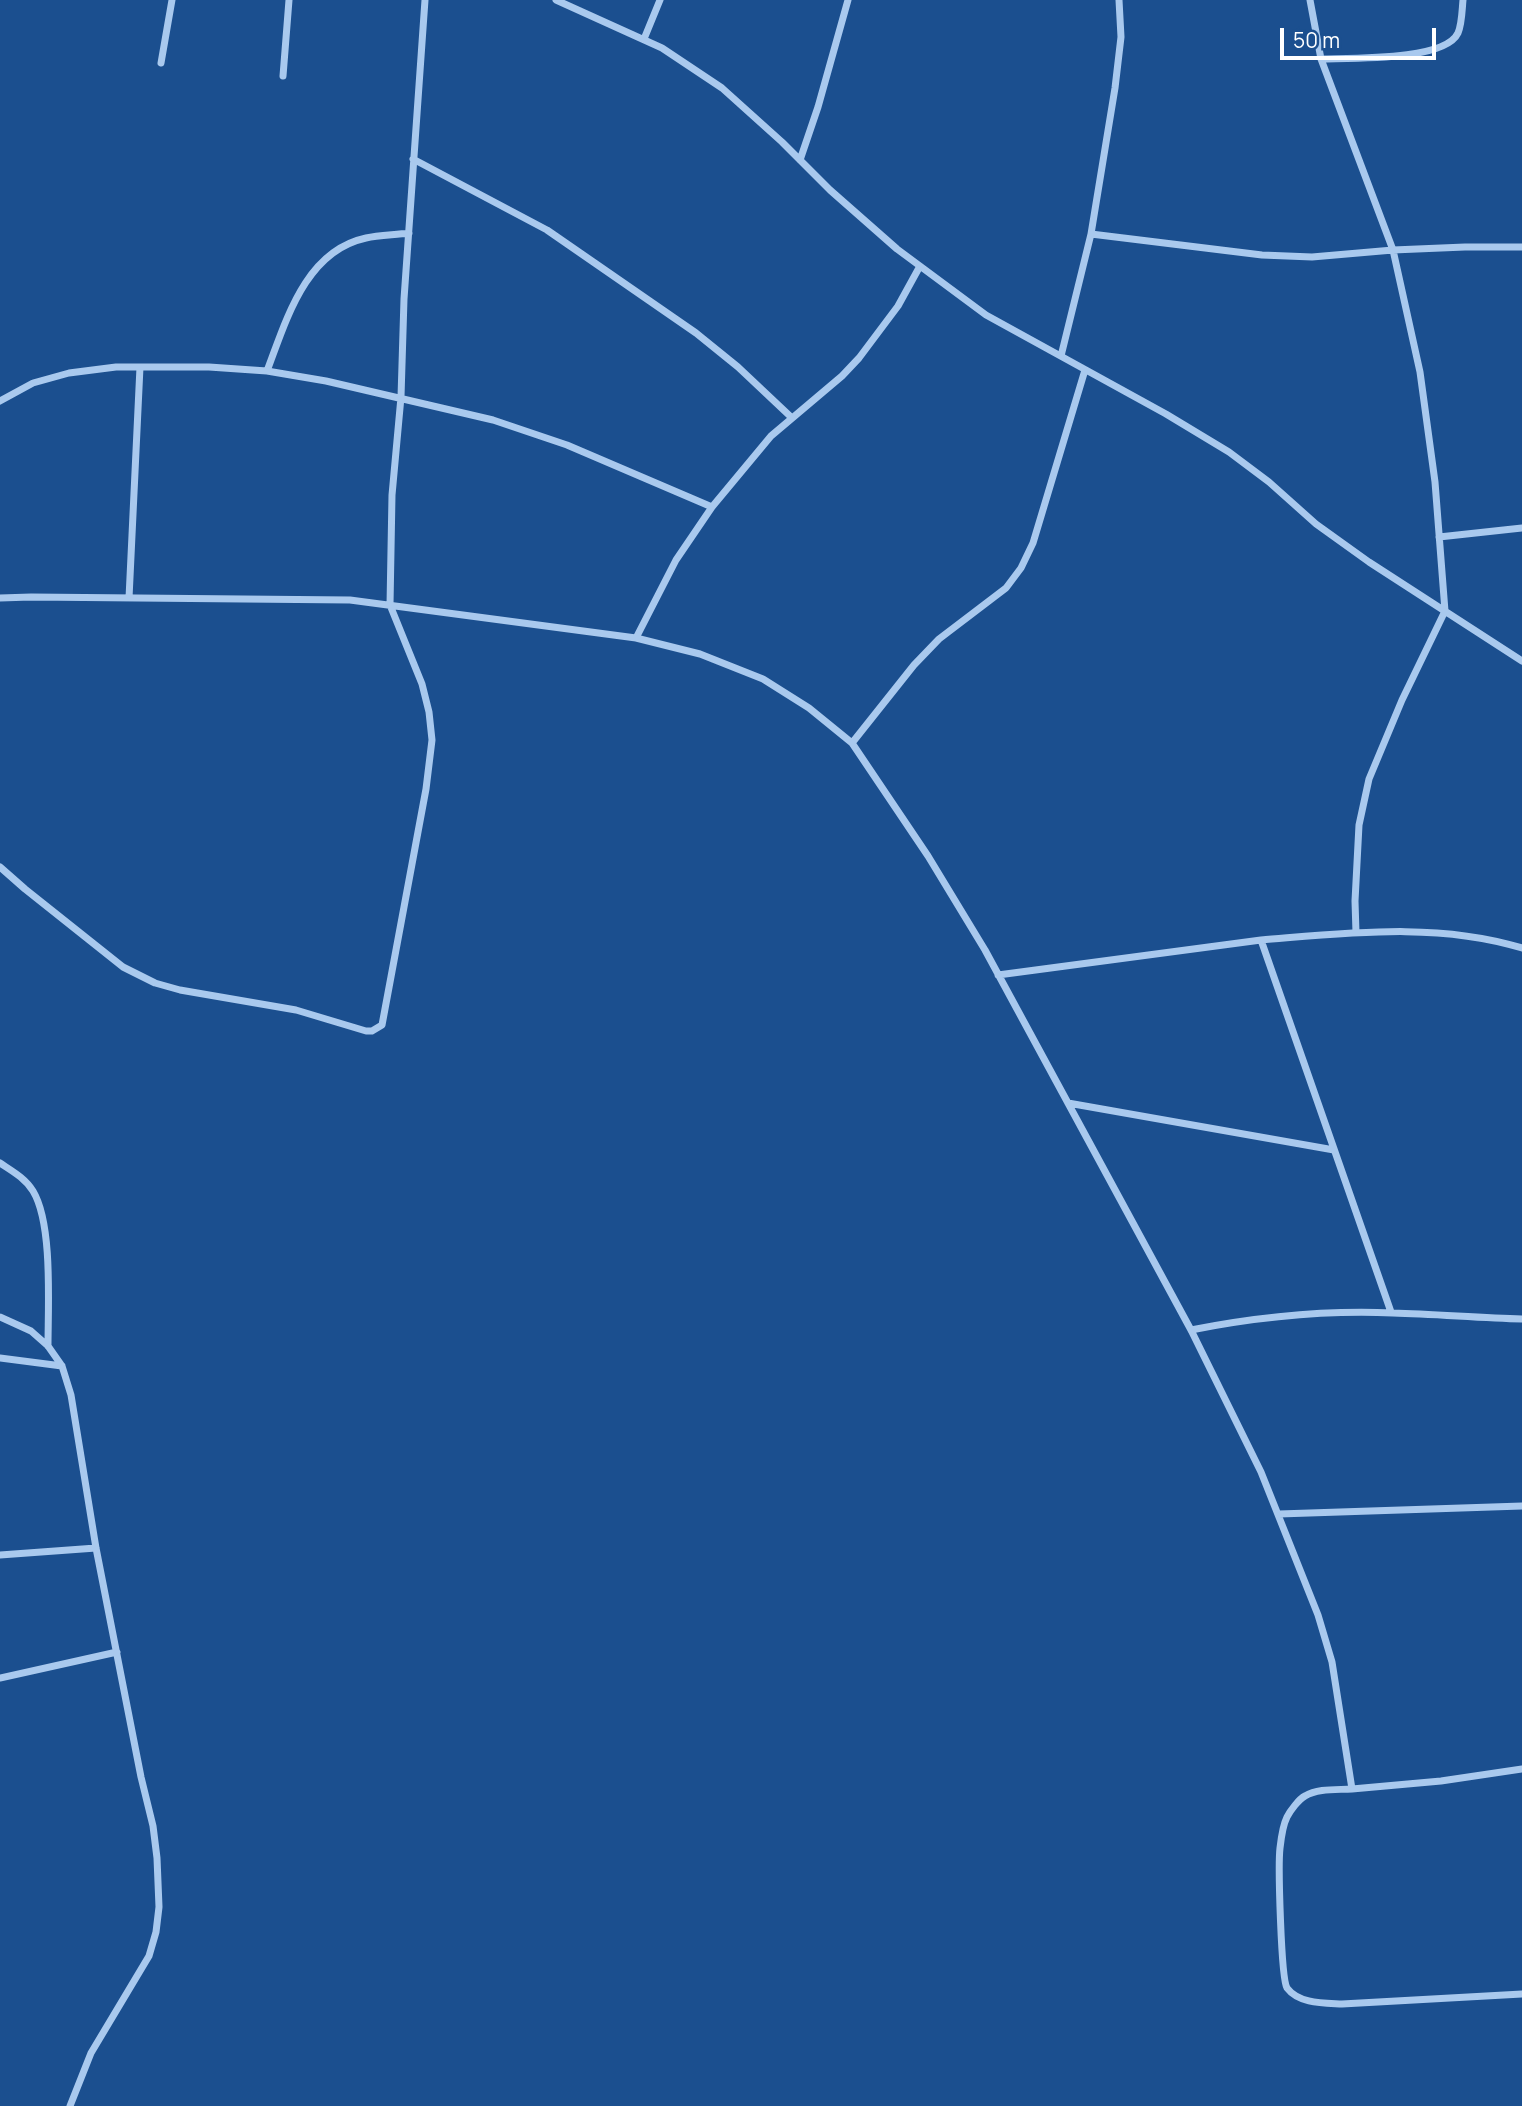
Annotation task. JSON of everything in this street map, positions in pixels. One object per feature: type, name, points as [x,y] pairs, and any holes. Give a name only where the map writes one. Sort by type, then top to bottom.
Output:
[{"type":"street","points":[[160,64],[172,0]]},
{"type":"street","points":[[283,76],[289,0]]},
{"type":"street","points":[[0,867],[123,967],[155,983],[180,990],[296,1010],[366,1031],[379,1029],[382,1025],[415,855],[432,740],[422,684],[390,606],[392,495],[401,397],[413,159],[425,0]]},
{"type":"street","points":[[556,0],[662,48],[722,88],[878,232],[986,315],[1229,452],[1269,482],[1316,524],[1369,562],[1522,660]]},
{"type":"street","points":[[644,39],[660,0]]},
{"type":"street","points":[[800,160],[822,96],[848,0]]},
{"type":"street","points":[[1061,356],[1091,234],[1115,88],[1121,37],[1119,0]]},
{"type":"street","points":[[1310,0],[1321,59],[1393,250],[1420,372],[1435,482],[1445,611],[1369,779],[1359,825],[1356,933]]},
{"type":"street","points":[[1321,59],[1423,53],[1448,45],[1458,33],[1463,0]]},
{"type":"street","points":[[413,159],[547,230],[696,333],[738,367],[791,417]]},
{"type":"street","points":[[267,371],[289,313],[305,283],[327,258],[342,246],[365,238],[409,233]]},
{"type":"street","points":[[1091,234],[1194,248],[1312,257],[1393,250],[1522,247]]},
{"type":"street","points":[[636,638],[676,560],[712,507],[763,445],[791,417],[818,398],[859,358],[898,306],[920,266]]},
{"type":"street","points":[[0,401],[33,383],[69,373],[117,367],[267,371],[401,397],[493,420],[567,445],[712,507]]},
{"type":"street","points":[[129,598],[140,367]]},
{"type":"street","points":[[852,743],[914,665],[939,639],[1006,587],[1021,568],[1033,543],[1085,370]]},
{"type":"street","points":[[1439,537],[1522,528]]},
{"type":"street","points":[[0,598],[350,600],[636,638],[700,654],[763,679],[808,708],[852,743],[928,856],[998,975],[1191,1331],[1261,1472],[1318,1615],[1332,1662],[1352,1789]]},
{"type":"street","points":[[998,975],[1261,940],[1388,931],[1447,932],[1492,939],[1522,948]]},
{"type":"street","points":[[1261,940],[1391,1312]]},
{"type":"street","points":[[1068,1103],[1335,1150]]},
{"type":"street","points":[[0,1163],[26,1181],[34,1193],[42,1217],[47,1254],[48,1346]]},
{"type":"street","points":[[1191,1331],[1242,1320],[1324,1314],[1391,1312],[1522,1319]]},
{"type":"street","points":[[0,1317],[31,1331],[48,1346],[62,1366],[73,1406],[96,1548],[156,1847],[159,1907],[149,1956],[91,2053],[70,2106]]},
{"type":"street","points":[[0,1358],[62,1366]]},
{"type":"street","points":[[1279,1514],[1522,1506]]},
{"type":"street","points":[[0,1555],[96,1548]]},
{"type":"street","points":[[0,1678],[117,1652]]},
{"type":"street","points":[[1522,1769],[1441,1781],[1323,1790],[1304,1797],[1287,1816],[1280,1849],[1284,1981],[1293,1993],[1312,2002],[1342,2004],[1522,1994]]}]
